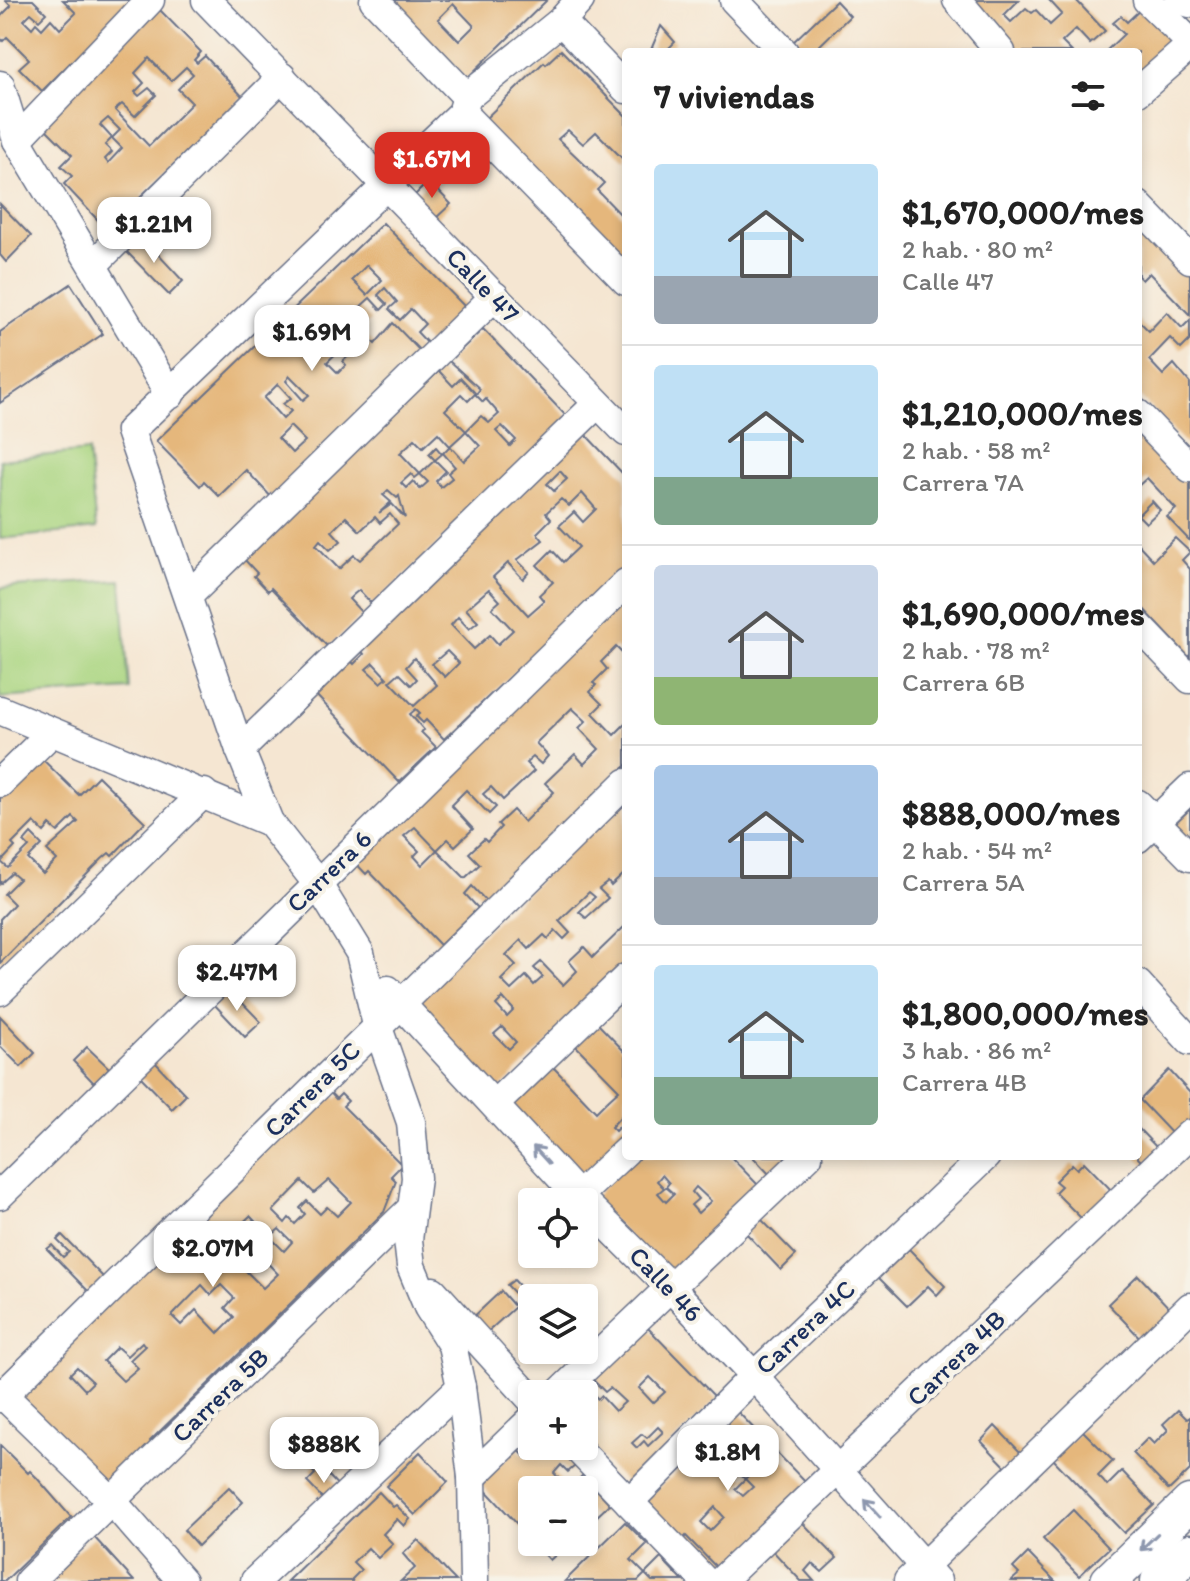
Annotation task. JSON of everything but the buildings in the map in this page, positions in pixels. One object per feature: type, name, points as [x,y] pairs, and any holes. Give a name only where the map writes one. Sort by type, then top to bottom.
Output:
[{"type":"street","points":[[17,140],[150,0]]},
{"type":"street","name":"Calle 47","points":[[206,0],[622,428]]},
{"type":"street","points":[[374,0],[464,105],[622,277]]},
{"type":"street","points":[[474,1581],[472,1477],[461,1387],[452,1345],[428,1307],[411,1266],[408,1240],[416,1178],[411,1122],[377,1025],[360,953],[317,883],[269,822],[240,750],[130,431],[387,186],[464,105],[561,21],[580,0]]},
{"type":"street","points":[[734,0],[780,48]]},
{"type":"street","points":[[957,0],[998,48]]},
{"type":"street","points":[[1142,88],[1190,44],[1147,0]]},
{"type":"street","points":[[1180,0],[1190,3]]},
{"type":"street","points":[[561,21],[622,85]]},
{"type":"street","points":[[93,265],[282,77]]},
{"type":"street","points":[[0,85],[17,140],[170,395]]},
{"type":"street","points":[[1142,209],[1190,259]]},
{"type":"street","points":[[188,596],[495,296]]},
{"type":"street","points":[[240,750],[597,404]]},
{"type":"street","points":[[1142,418],[1190,468]]},
{"type":"street","name":"Carrera 6","points":[[0,1195],[622,587]]},
{"type":"street","points":[[1142,629],[1190,679]]},
{"type":"street","points":[[0,710],[269,822]]},
{"type":"street","points":[[0,783],[51,733]]},
{"type":"street","name":"Carrera 5C","points":[[1,1395],[622,787]]},
{"type":"street","points":[[1190,788],[1144,821],[1190,857]]},
{"type":"street","points":[[0,991],[204,793]]},
{"type":"street","name":"Calle 46","points":[[360,953],[399,1004],[571,1188]]},
{"type":"street","points":[[495,1104],[622,982]]},
{"type":"street","points":[[1143,998],[1190,1041]]},
{"type":"street","name":"Carrera 4B","points":[[721,1581],[1190,1134]]},
{"type":"street","points":[[587,1188],[622,1155]]},
{"type":"street","points":[[573,1380],[804,1160]]},
{"type":"street","name":"Carrera 4C","points":[[629,1502],[754,1376],[982,1160]]},
{"type":"street","name":"Carrera 5B","points":[[29,1581],[411,1209]]},
{"type":"street","name":"Calle 46","points":[[598,1216],[754,1376],[838,1471],[923,1576]]},
{"type":"street","points":[[411,1266],[518,1384]]},
{"type":"street","points":[[923,1576],[1190,1307]]},
{"type":"street","points":[[255,1581],[461,1387]]},
{"type":"street","points":[[1,1395],[112,1501],[182,1581]]},
{"type":"street","points":[[472,1477],[518,1433]]},
{"type":"street","points":[[588,1460],[705,1581]]},
{"type":"street","points":[[1109,1581],[1190,1503]]},
{"type":"street","points":[[1159,1581],[1190,1552]]},
{"type":"green space","points":[[88,451],[96,529],[0,539],[0,460]]},
{"type":"green space","points":[[121,580],[129,689],[0,698],[0,588]]}]
